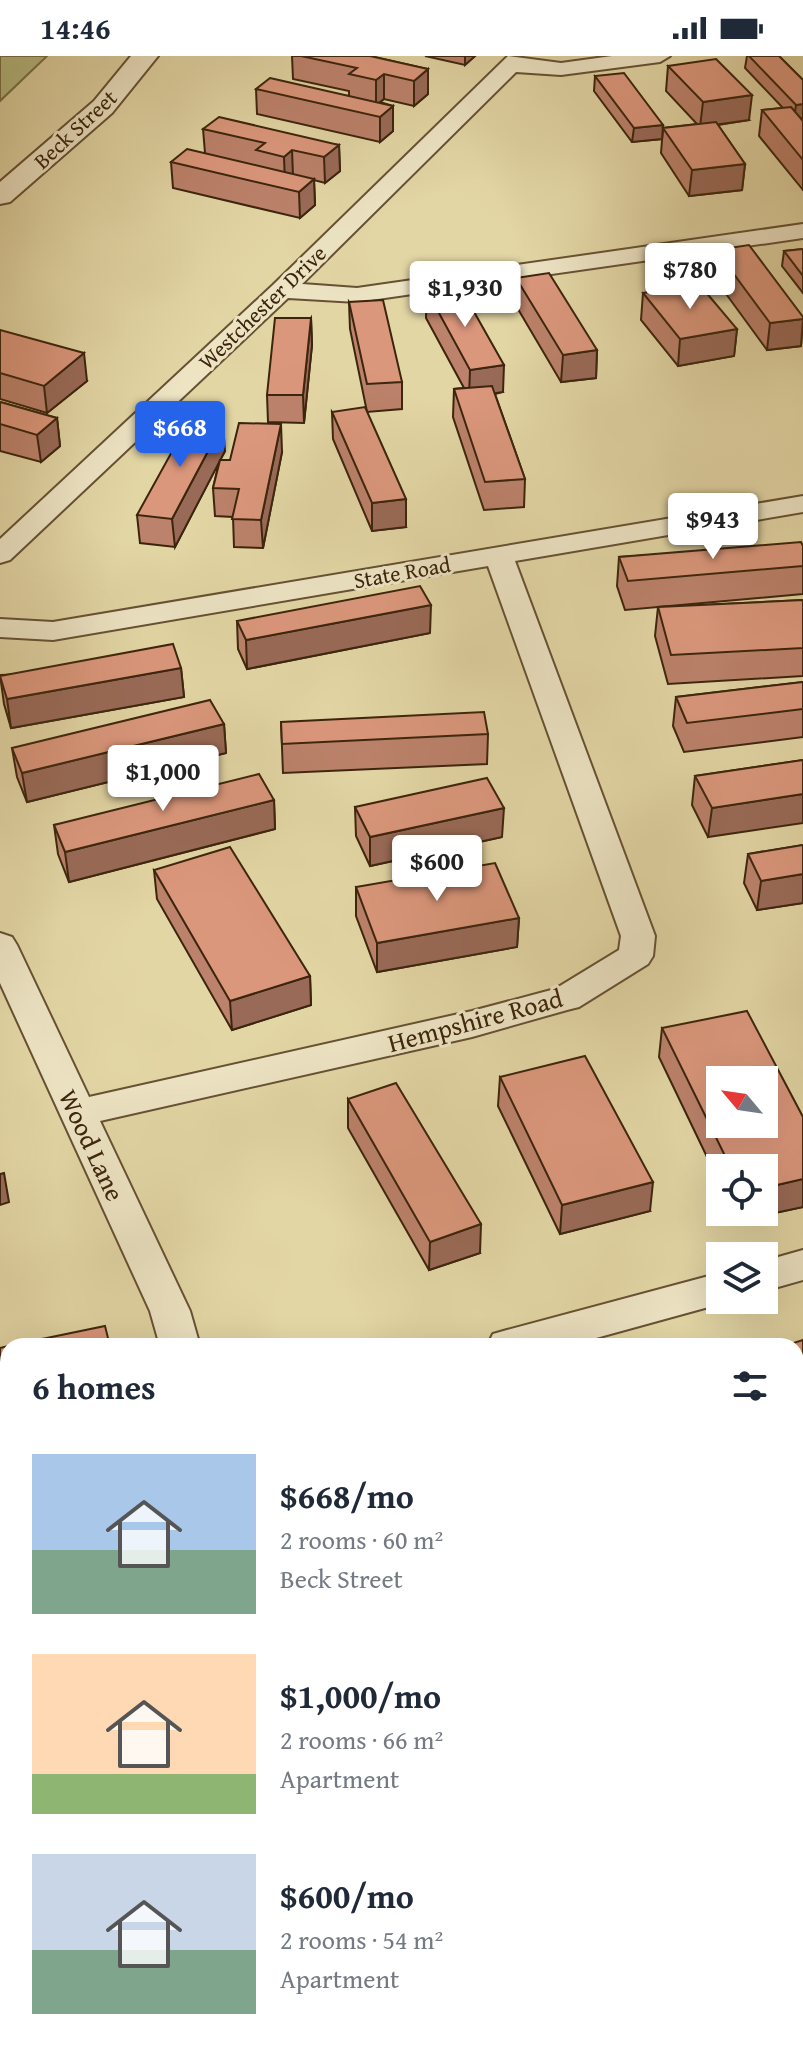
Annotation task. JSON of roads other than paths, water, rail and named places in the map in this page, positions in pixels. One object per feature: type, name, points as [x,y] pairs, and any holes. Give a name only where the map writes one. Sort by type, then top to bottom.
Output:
[{"type":"street","name":"Beck Street","points":[[0,196],[103,107],[145,56]]},
{"type":"lane","points":[[515,60],[561,69],[660,56]]},
{"type":"lane","name":"Westchester Drive","points":[[0,554],[282,290],[515,60]]},
{"type":"lane","points":[[282,290],[357,295],[803,231]]},
{"type":"lane","name":"State Road","points":[[0,628],[53,631],[803,504]]},
{"type":"lane","name":"Hempshire Road","points":[[77,1113],[457,1027],[567,998],[636,956],[638,936],[498,555]]},
{"type":"lane","name":"Wood Lane","points":[[0,945],[170,1311],[178,1338]]},
{"type":"lane","points":[[778,1272],[803,1265]]},
{"type":"lane","points":[[537,1338],[706,1293]]}]
